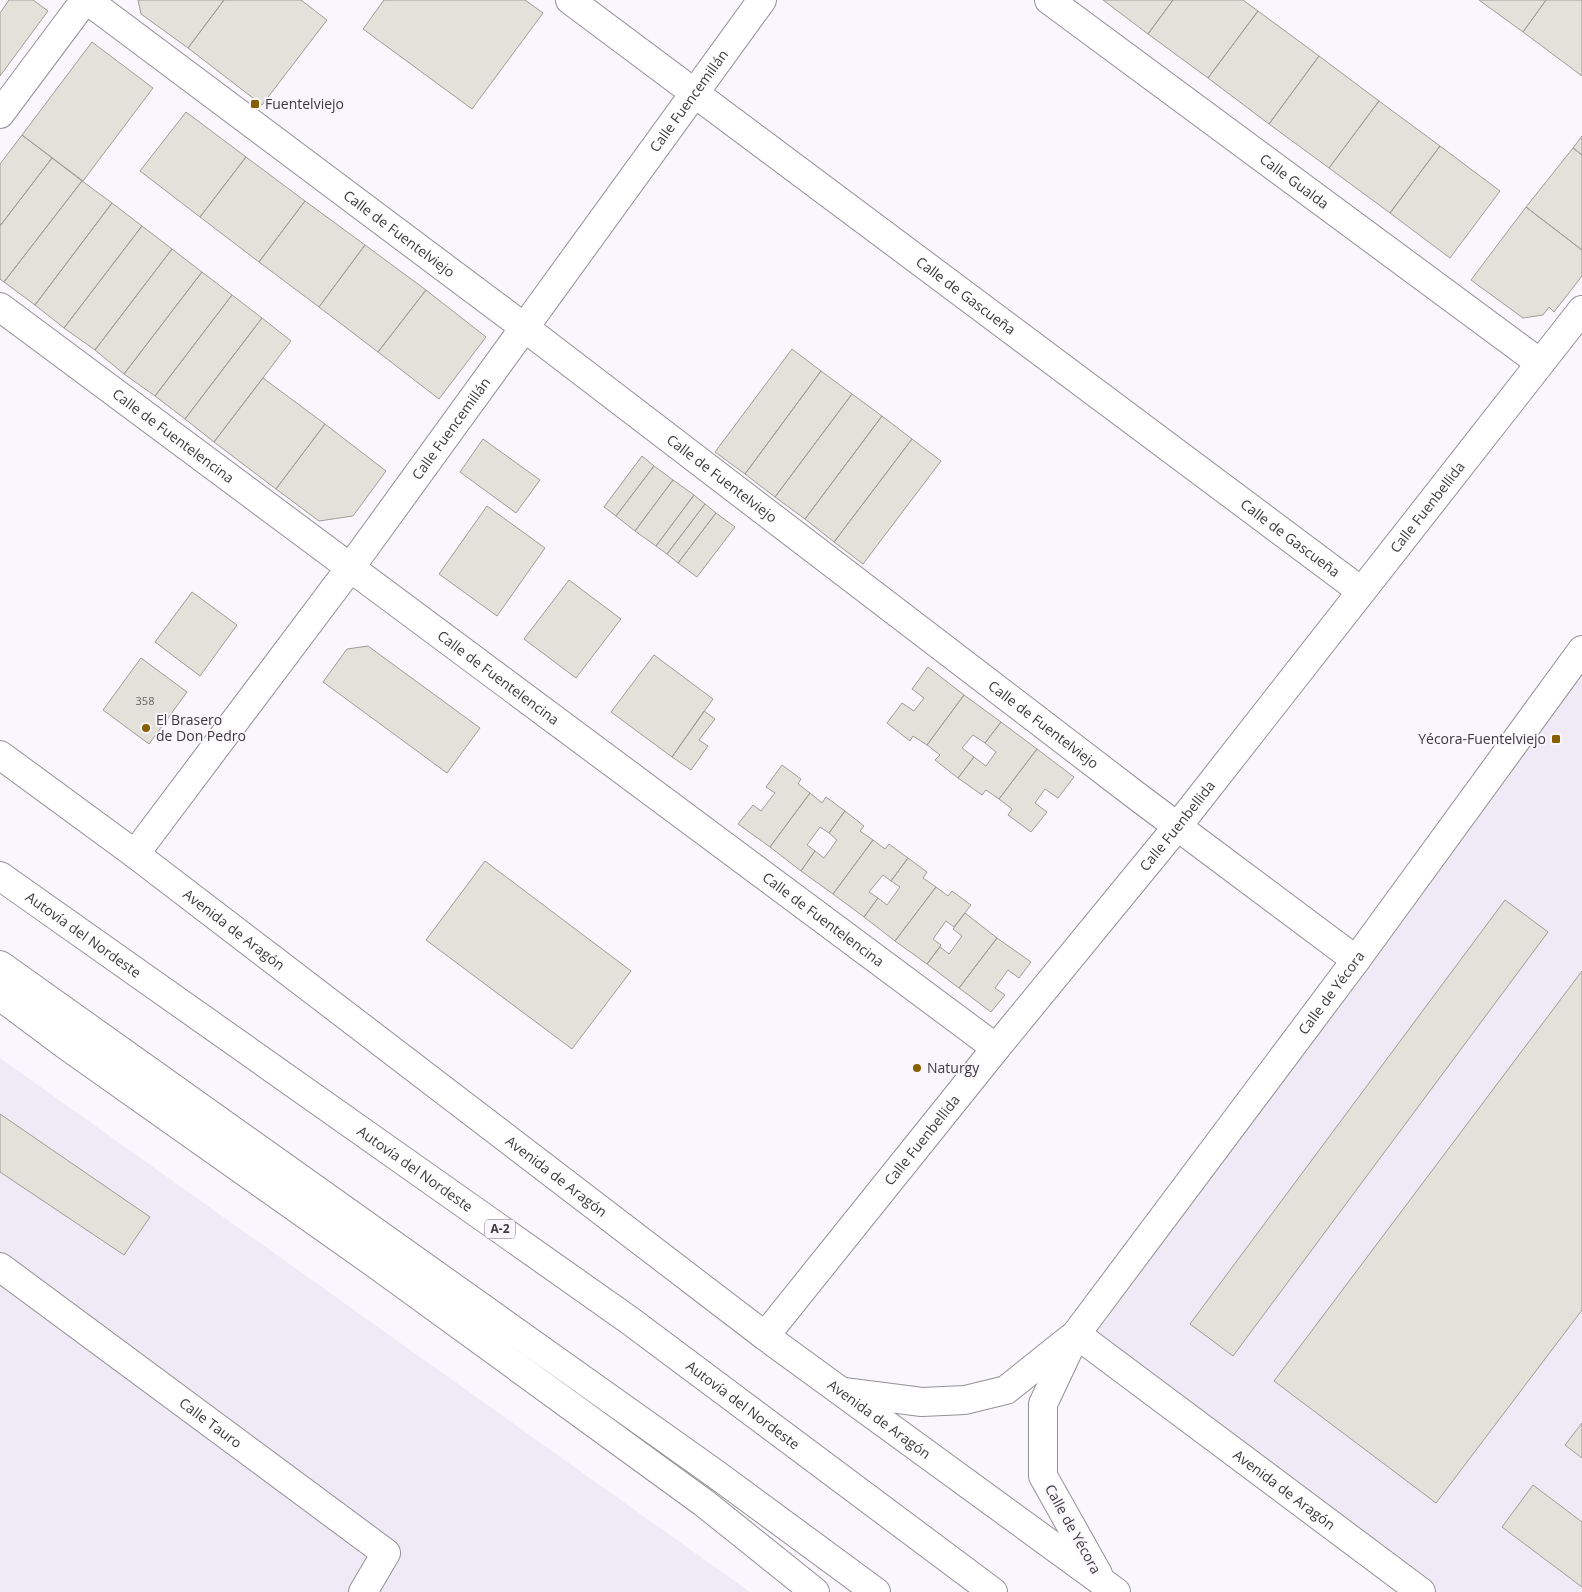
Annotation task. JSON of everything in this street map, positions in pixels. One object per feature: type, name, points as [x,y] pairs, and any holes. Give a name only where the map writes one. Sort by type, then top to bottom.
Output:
[{"type":"main road","points":[[0,114],[86,0]]},
{"type":"main road","name":"Calle de Fuentelviejo","points":[[86,0],[525,328],[1177,827],[1356,960]]},
{"type":"main road","name":"Calle de Gascueña","points":[[570,0],[1361,591]]},
{"type":"main road","name":"Calle Fuencemillán","points":[[135,854],[350,568],[762,0]]},
{"type":"main road","name":"Calle Gualda","points":[[1049,0],[1540,363]]},
{"type":"main road","name":"Calle de Fuentelencina","points":[[0,307],[996,1048]]},
{"type":"main road","name":"Calle Fuenbellida","points":[[765,1336],[996,1048],[1177,827],[1582,310]]},
{"type":"main road","name":"Calle de Yécora","points":[[1109,1587],[1043,1476],[1043,1404],[1076,1334],[1356,960],[1582,650]]},
{"type":"main road","name":"Avenida de Aragón","points":[[0,755],[135,854],[765,1336],[1109,1587]]},
{"type":"main road","name":"Autovía del Nordeste","points":[[0,876],[629,1320],[993,1592]]},
{"type":"main road","points":[[0,965],[709,1470],[876,1592]]},
{"type":"main road","points":[[0,996],[377,1265],[704,1503],[831,1592]]},
{"type":"main road","name":"Calle Tauro","points":[[0,1267],[386,1553],[363,1592]]},
{"type":"main road","name":"Avenida de Aragón","points":[[1076,1334],[1421,1592]]},
{"type":"main road","name":"Calle de Yécora","points":[[842,1392],[922,1402],[965,1400],[1006,1390],[1076,1334]]},
{"type":"main road","points":[[704,1503],[815,1592]]},
{"type":"shaded area","points":[[1582,650],[1582,1592],[1421,1592],[1076,1334]]},
{"type":"shaded area","points":[[0,1058],[750,1592],[0,1592]]},
{"type":"building","points":[[9,0],[33,0],[48,11],[0,76],[0,13]]},
{"type":"building","points":[[138,0],[224,0],[188,48],[141,14]]},
{"type":"building","points":[[224,0],[301,0],[327,20],[262,105],[188,48]]},
{"type":"building","points":[[384,0],[525,0],[543,13],[472,109],[363,29]]},
{"type":"building","points":[[1103,0],[1173,0],[1148,34]]},
{"type":"building","points":[[1173,0],[1243,0],[1258,11],[1208,78],[1148,34]]},
{"type":"building","points":[[1479,0],[1546,0],[1523,32]]},
{"type":"building","points":[[1546,0],[1582,0],[1582,76],[1523,32]]},
{"type":"building","points":[[1258,11],[1319,56],[1269,124],[1208,78]]},
{"type":"building","points":[[92,42],[153,88],[83,181],[22,135]]},
{"type":"building","points":[[1319,56],[1379,101],[1329,168],[1269,124]]},
{"type":"building","points":[[1379,101],[1440,146],[1390,213],[1329,168]]},
{"type":"building","points":[[186,112],[246,157],[200,217],[140,171]]},
{"type":"building","points":[[22,135],[52,158],[0,226],[0,164]]},
{"type":"building","points":[[1582,136],[1582,155],[1573,148]]},
{"type":"building","points":[[1440,146],[1500,191],[1450,258],[1390,213]]},
{"type":"building","points":[[1573,148],[1582,155],[1582,250],[1526,207]]},
{"type":"building","points":[[246,157],[305,201],[259,262],[200,217]]},
{"type":"building","points":[[52,158],[82,181],[4,282],[0,279],[0,226]]},
{"type":"building","points":[[82,181],[112,203],[35,305],[4,282]]},
{"type":"building","points":[[305,201],[365,245],[319,307],[259,262]]},
{"type":"building","points":[[112,203],[142,226],[64,328],[35,305]]},
{"type":"building","points":[[1526,207],[1582,250],[1582,276],[1554,312],[1549,307],[1543,315],[1523,318],[1471,280]]},
{"type":"building","points":[[142,226],[172,249],[95,350],[64,328]]},
{"type":"building","points":[[365,245],[426,290],[378,352],[319,307]]},
{"type":"building","points":[[172,249],[202,272],[124,374],[95,350]]},
{"type":"building","points":[[202,272],[232,295],[155,396],[124,374]]},
{"type":"building","points":[[426,290],[486,337],[439,399],[378,352]]},
{"type":"building","points":[[232,295],[262,318],[185,419],[155,396]]},
{"type":"building","points":[[262,318],[291,341],[214,442],[185,419]]},
{"type":"building","points":[[792,349],[821,371],[745,474],[715,452]]},
{"type":"building","points":[[821,371],[852,394],[775,497],[745,474]]},
{"type":"building","points":[[263,378],[325,424],[276,489],[214,442]]},
{"type":"building","points":[[852,394],[882,416],[805,519],[775,497]]},
{"type":"building","points":[[882,416],[912,439],[834,542],[805,519]]},
{"type":"building","points":[[325,424],[386,471],[353,516],[319,521],[276,489]]},
{"type":"building","points":[[483,439],[540,480],[516,513],[460,472]]},
{"type":"building","points":[[912,439],[941,461],[863,564],[834,542]]},
{"type":"building","points":[[642,456],[654,466],[616,516],[604,507]]},
{"type":"building","points":[[654,466],[673,480],[635,531],[616,516]]},
{"type":"building","points":[[673,480],[694,495],[656,546],[635,531]]},
{"type":"building","points":[[694,495],[705,504],[667,554],[656,546]]},
{"type":"building","points":[[705,504],[716,513],[678,563],[667,554]]},
{"type":"building","points":[[487,506],[545,548],[497,616],[439,574]]},
{"type":"building","points":[[716,513],[735,527],[697,577],[678,563]]},
{"type":"building","points":[[569,580],[621,619],[576,678],[524,639]]},
{"type":"building","points":[[192,592],[237,625],[200,676],[155,642]]},
{"type":"building","points":[[368,646],[480,728],[447,773],[323,682],[347,649]]},
{"type":"building","points":[[654,655],[713,699],[672,757],[611,712]]},
{"type":"building","points":[[141,658],[187,692],[149,744],[103,710]]},
{"type":"building","points":[[928,667],[964,695],[927,745],[913,736],[910,741],[887,723],[902,703],[914,711],[924,698],[912,689]]},
{"type":"building","points":[[964,695],[1001,722],[985,743],[973,735],[962,748],[974,757],[958,778],[935,760],[940,755],[927,745]]},
{"type":"building","points":[[704,711],[715,719],[699,740],[708,746],[691,770],[672,757]]},
{"type":"building","points":[[1001,722],[1037,749],[999,799],[986,790],[982,795],[958,778],[974,757],[986,766],[996,752],[985,743]]},
{"type":"building","points":[[1037,749],[1074,777],[1058,798],[1045,789],[1035,803],[1047,812],[1031,832],[1008,815],[1012,809],[999,799]]},
{"type":"building","points":[[782,765],[801,779],[798,784],[810,793],[770,847],[738,824],[753,805],[761,811],[775,793],[766,787]]},
{"type":"building","points":[[810,793],[822,803],[826,797],[845,811],[829,833],[820,827],[807,845],[815,851],[801,871],[770,847]]},
{"type":"building","points":[[845,811],[864,826],[860,831],[873,840],[833,894],[801,871],[815,851],[824,858],[837,840],[829,833]]},
{"type":"building","points":[[873,840],[885,849],[889,844],[908,858],[891,881],[883,875],[869,892],[878,898],[864,917],[833,894]]},
{"type":"building","points":[[908,858],[927,872],[923,878],[936,887],[895,941],[864,917],[878,898],[887,905],[900,887],[891,881]]},
{"type":"building","points":[[485,861],[631,971],[572,1049],[426,940]]},
{"type":"building","points":[[936,887],[948,896],[952,891],[971,905],[954,927],[946,921],[933,939],[941,945],[927,964],[895,941]]},
{"type":"building","points":[[1505,900],[1548,932],[1233,1356],[1190,1324]]},
{"type":"building","points":[[965,913],[997,938],[959,988],[927,964],[940,947],[949,954],[962,936],[953,929]]},
{"type":"building","points":[[997,938],[1031,962],[1019,978],[1008,970],[995,988],[1005,995],[991,1012],[959,988]]},
{"type":"building","points":[[1582,971],[1582,1310],[1436,1503],[1274,1381]]},
{"type":"building","points":[[0,1114],[150,1217],[124,1255],[0,1172]]},
{"type":"building","points":[[1582,1423],[1582,1458],[1565,1445]]},
{"type":"building","points":[[1533,1485],[1582,1522],[1582,1587],[1502,1527]]},
{"type":"place","name":"Fuentelviejo","points":[[255,104]]},
{"type":"place","name":"El Brasero de Don Pedro","points":[[146,728]]},
{"type":"place","name":"Yécora-Fuentelviejo","points":[[1556,739]]},
{"type":"place","name":"Naturgy","points":[[917,1068]]}]
